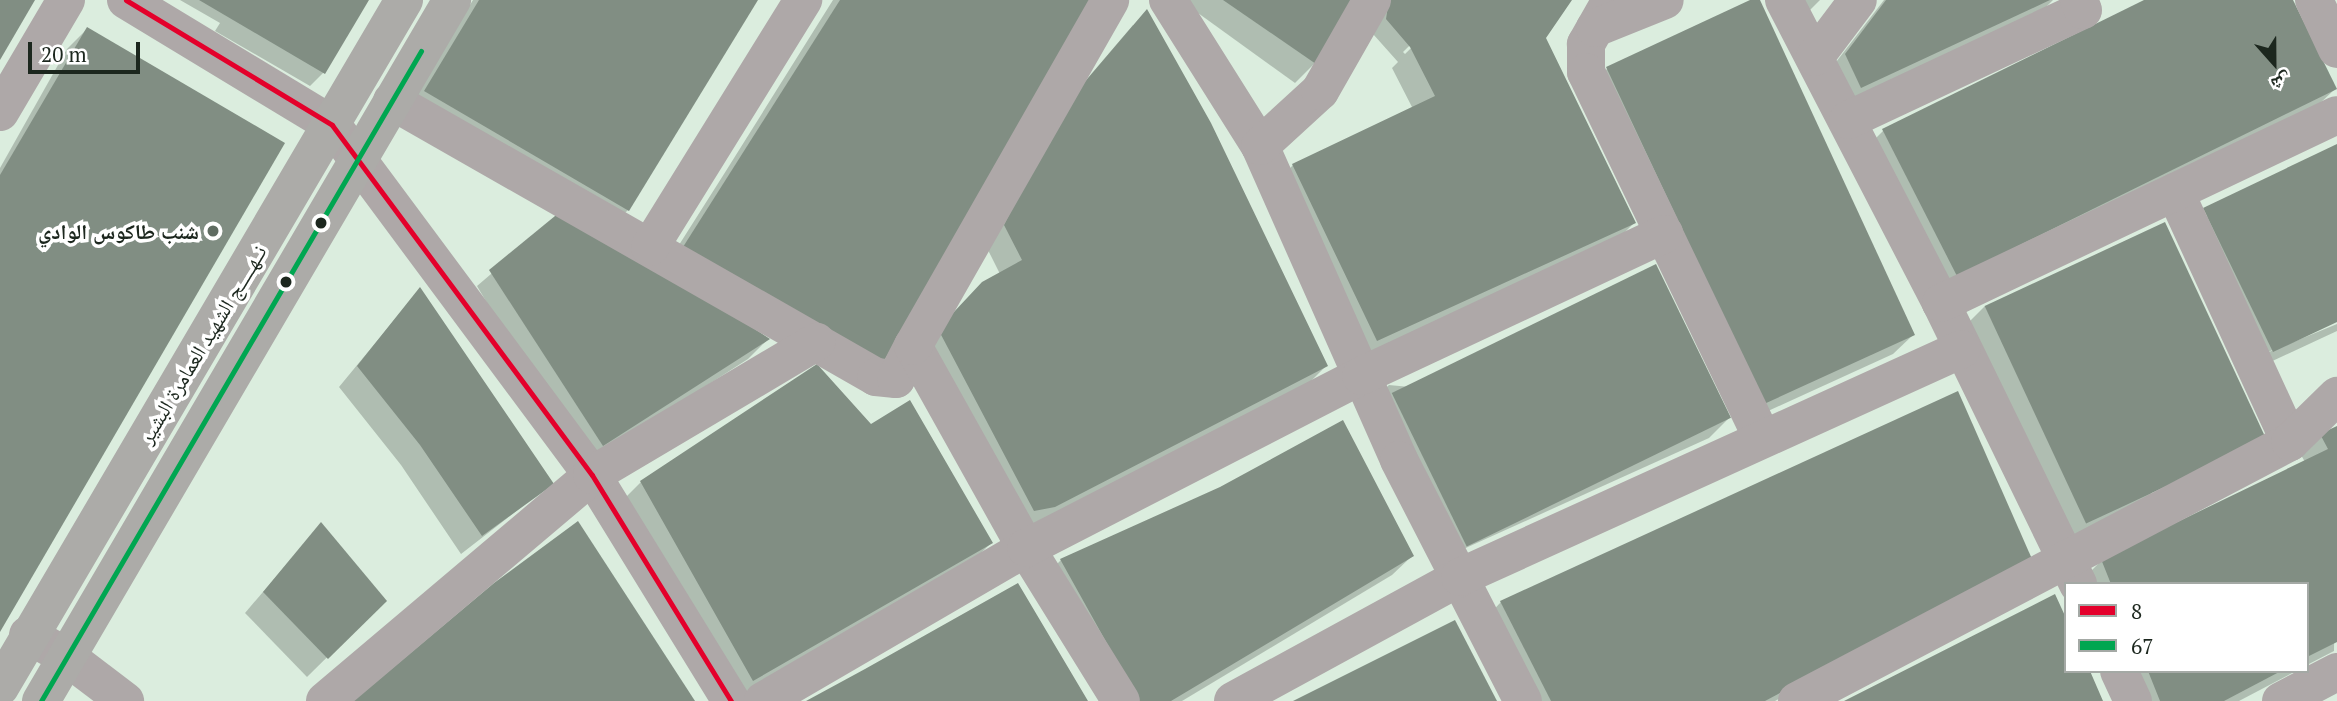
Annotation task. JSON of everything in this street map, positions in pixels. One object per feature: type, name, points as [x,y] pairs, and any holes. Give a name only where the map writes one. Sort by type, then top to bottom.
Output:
[{"type":"main road","name":"نــهـــــج الشهيد العمامرة البشير","points":[[0,687],[404,0]]},
{"type":"main road","name":"نــهـــــج الشهيد العمامرة البشير","points":[[41,701],[452,0]]},
{"type":"street","points":[[0,112],[66,0]]},
{"type":"street","points":[[126,0],[331,125],[592,475],[731,701]]},
{"type":"street","points":[[650,247],[803,0]]},
{"type":"street","points":[[392,101],[886,380],[904,372],[913,346],[1110,0]]},
{"type":"street","points":[[1168,0],[1260,146],[1361,376],[1522,701]]},
{"type":"street","points":[[1260,146],[1320,91],[1371,0]]},
{"type":"street","points":[[1664,0],[1603,14],[1586,44],[1586,72],[1762,439]]},
{"type":"street","points":[[1784,0],[1941,303],[2071,570]]},
{"type":"street","points":[[1815,57],[1858,0]]},
{"type":"street","points":[[1848,120],[2083,10],[2079,0]]},
{"type":"street","points":[[2315,0],[2337,50]]},
{"type":"street","points":[[1941,303],[2337,115]]},
{"type":"street","points":[[2175,192],[2290,442]]},
{"type":"street","points":[[763,701],[1026,548],[1361,376],[1664,234]]},
{"type":"street","points":[[325,701],[592,475],[816,342]]},
{"type":"street","points":[[913,346],[1026,548],[1121,701]]},
{"type":"street","points":[[1233,701],[1460,577],[1962,349]]},
{"type":"street","points":[[1797,701],[2071,570],[2290,442],[2337,396]]},
{"type":"street","points":[[29,635],[67,657],[125,701]]},
{"type":"street","points":[[2281,701],[2337,672]]},
{"type":"street","points":[[2120,673],[2133,701]]},
{"type":"building","points":[[0,0],[35,0],[0,60]]},
{"type":"building","points":[[199,0],[369,0],[325,74]]},
{"type":"building","points":[[479,0],[758,0],[629,211],[424,91]]},
{"type":"building","points":[[840,0],[1097,0],[884,361],[683,247]]},
{"type":"building","points":[[1223,0],[1361,0],[1316,64]]},
{"type":"building","points":[[1389,0],[1572,0],[1546,38],[1636,223],[1377,341],[1292,164],[1435,96],[1410,47],[1386,19]]},
{"type":"building","points":[[1750,0],[1760,0],[1915,335],[1764,404],[1606,67]]},
{"type":"building","points":[[1886,0],[2050,0],[1861,88],[1845,54]]},
{"type":"building","points":[[2144,0],[2293,0],[2337,89],[1957,276],[1882,129]]},
{"type":"building","points":[[1147,9],[1211,123],[1328,366],[1055,507],[1034,511],[938,329],[982,282],[1022,260],[1004,225],[1060,111]]},
{"type":"building","points":[[87,27],[285,143],[0,632],[0,175]]},
{"type":"building","points":[[2337,144],[2337,322],[2273,352],[2203,208]]},
{"type":"building","points":[[566,207],[770,339],[603,446],[489,270]]},
{"type":"building","points":[[2165,222],[2266,440],[2086,524],[1985,306]]},
{"type":"building","points":[[1656,264],[1731,418],[1467,547],[1392,393]]},
{"type":"building","points":[[420,287],[554,484],[482,536],[420,445],[357,366]]},
{"type":"building","points":[[817,364],[871,424],[910,400],[993,543],[753,681],[640,481]]},
{"type":"building","points":[[1958,391],[2032,559],[1765,701],[1551,701],[1500,601]]},
{"type":"building","points":[[1343,420],[1414,556],[1171,701],[1139,701],[1060,559],[1220,487]]},
{"type":"building","points":[[2337,426],[2337,642],[2309,656],[2309,582],[2110,582],[2101,559],[2328,449],[2320,434]]},
{"type":"building","points":[[578,521],[695,701],[353,701],[494,583]]},
{"type":"building","points":[[321,522],[387,601],[328,659],[263,592]]},
{"type":"building","points":[[1018,583],[1088,701],[806,701],[865,669]]},
{"type":"building","points":[[2055,594],[2064,614],[2064,673],[2091,673],[2103,701],[1844,701]]},
{"type":"building","points":[[1455,620],[1497,701],[1293,701]]},
{"type":"building","points":[[2149,673],[2277,673],[2224,701],[2160,701]]},
{"type":"transit line","name":"8","points":[[126,0],[332,125],[592,475],[731,701]]},
{"type":"transit line","name":"67","points":[[41,701],[421,51]]},
{"type":"place","name":"شنب طاكوس الوادي","points":[[213,231]]}]
